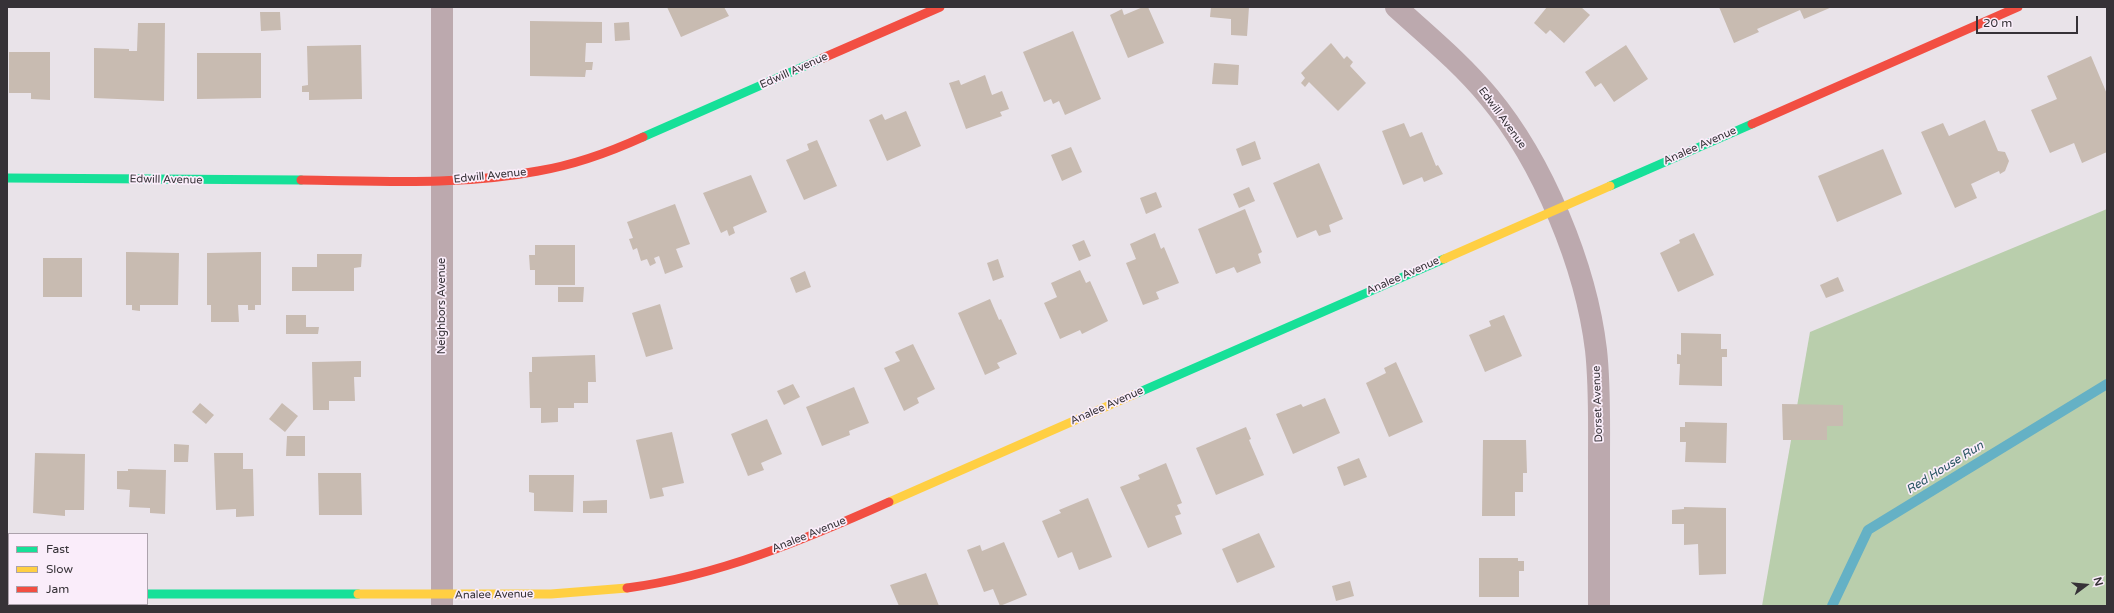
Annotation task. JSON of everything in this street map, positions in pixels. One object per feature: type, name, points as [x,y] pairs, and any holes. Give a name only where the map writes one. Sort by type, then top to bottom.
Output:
[{"type":"street","name":"Neighbors Avenue","points":[[442,7],[442,601]]},
{"type":"street","name":"Edwill Avenue","points":[[7,178],[442,182],[490,179],[541,170],[589,157],[639,139],[940,7]]},
{"type":"street","name":"Edwill Avenue","points":[[1396,7],[1459,64],[1489,97],[1525,150],[1554,209]]},
{"type":"street","name":"Analee Avenue","points":[[148,594],[442,601],[599,591],[653,583],[748,559],[864,513],[1554,209],[2018,7]]},
{"type":"street","name":"Dorset Avenue","points":[[1554,209],[1575,258],[1588,305],[1596,350],[1599,404],[1599,606]]},
{"type":"green space","points":[[2107,209],[2107,606],[1762,606],[1810,332]]},
{"type":"building","points":[[667,7],[724,7],[729,16],[681,37]]},
{"type":"building","points":[[1143,7],[1148,7],[1164,43],[1128,58],[1110,15],[1122,9],[1124,15]]},
{"type":"building","points":[[1211,7],[1249,7],[1247,36],[1231,35],[1231,19],[1210,17]]},
{"type":"building","points":[[1547,7],[1581,7],[1590,15],[1564,43],[1550,30],[1546,34],[1534,23]]},
{"type":"building","points":[[1719,7],[1832,7],[1804,19],[1800,10],[1757,29],[1759,32],[1734,43]]},
{"type":"building","points":[[260,12],[280,12],[281,30],[261,31]]},
{"type":"building","points":[[530,21],[602,22],[602,43],[586,43],[585,62],[593,62],[592,70],[586,70],[585,77],[530,76]]},
{"type":"building","points":[[629,22],[630,40],[615,41],[614,23]]},
{"type":"building","points":[[138,23],[165,23],[164,101],[94,98],[94,48],[129,49],[129,51],[137,51]]},
{"type":"building","points":[[1073,31],[1101,99],[1065,115],[1059,101],[1053,104],[1051,99],[1044,102],[1023,52]]},
{"type":"building","points":[[1331,43],[1344,59],[1347,56],[1353,62],[1350,66],[1366,83],[1338,111],[1309,82],[1305,87],[1301,83],[1305,78],[1301,73]]},
{"type":"building","points":[[361,45],[362,99],[309,100],[309,92],[302,92],[302,86],[308,85],[307,46]]},
{"type":"building","points":[[1626,45],[1648,79],[1614,102],[1601,83],[1595,87],[1585,72]]},
{"type":"building","points":[[9,52],[50,52],[50,100],[31,99],[31,93],[9,93]]},
{"type":"building","points":[[197,53],[261,53],[261,98],[197,99]]},
{"type":"building","points":[[2091,56],[2107,94],[2107,152],[2082,163],[2074,143],[2050,153],[2031,110],[2057,99],[2047,76]]},
{"type":"building","points":[[1214,63],[1239,65],[1238,85],[1212,84]]},
{"type":"building","points":[[985,75],[992,95],[1002,91],[1009,109],[1000,112],[1002,116],[966,129],[949,83],[959,80],[961,85]]},
{"type":"building","points":[[906,111],[921,146],[887,161],[869,120],[882,114],[885,120]]},
{"type":"building","points":[[1985,120],[1998,151],[2005,152],[2009,161],[2005,171],[2000,174],[1999,171],[1971,184],[1977,198],[1955,208],[1921,132],[1943,123],[1949,136]]},
{"type":"building","points":[[1404,123],[1410,137],[1422,132],[1436,166],[1438,165],[1443,174],[1424,182],[1422,177],[1403,185],[1382,131]]},
{"type":"building","points":[[817,140],[837,186],[804,200],[786,160],[809,150],[807,144]]},
{"type":"building","points":[[1255,141],[1261,159],[1242,166],[1236,149]]},
{"type":"building","points":[[1071,147],[1082,172],[1062,181],[1051,155]]},
{"type":"building","points":[[1883,149],[1902,194],[1837,222],[1818,176]]},
{"type":"building","points":[[1319,163],[1343,219],[1329,225],[1331,232],[1319,236],[1316,230],[1297,238],[1273,183]]},
{"type":"building","points":[[751,175],[767,212],[733,227],[735,233],[729,236],[727,230],[721,233],[703,193]]},
{"type":"building","points":[[1249,187],[1255,201],[1239,208],[1233,194]]},
{"type":"building","points":[[1156,192],[1162,207],[1146,214],[1140,198]]},
{"type":"building","points":[[675,204],[690,244],[676,249],[683,267],[665,274],[659,256],[654,258],[656,263],[650,266],[647,259],[641,261],[637,248],[633,250],[629,239],[633,238],[627,222]]},
{"type":"building","points":[[1245,209],[1262,252],[1258,254],[1261,263],[1237,273],[1234,267],[1216,274],[1198,229]]},
{"type":"building","points":[[1155,233],[1161,249],[1164,247],[1179,283],[1156,292],[1159,299],[1143,305],[1126,263],[1136,259],[1130,244]]},
{"type":"building","points":[[1694,233],[1714,275],[1678,292],[1660,253],[1680,243],[1679,240]]},
{"type":"building","points":[[1084,240],[1091,256],[1079,261],[1072,245]]},
{"type":"building","points":[[535,245],[575,245],[575,285],[535,285],[535,270],[530,270],[529,255],[535,255]]},
{"type":"building","points":[[126,252],[179,253],[178,305],[140,305],[140,311],[132,310],[132,305],[126,305]]},
{"type":"building","points":[[261,252],[261,305],[255,305],[255,310],[248,310],[248,305],[238,305],[239,322],[211,322],[211,305],[207,305],[207,253]]},
{"type":"building","points":[[317,254],[362,254],[361,267],[354,268],[354,291],[292,291],[292,267],[317,267]]},
{"type":"building","points":[[43,258],[82,258],[82,297],[43,297]]},
{"type":"building","points":[[998,259],[1004,277],[993,281],[987,263]]},
{"type":"building","points":[[1080,270],[1086,283],[1090,281],[1108,321],[1082,334],[1080,330],[1060,339],[1044,303],[1057,297],[1051,283]]},
{"type":"building","points":[[805,271],[811,287],[796,293],[790,278]]},
{"type":"building","points":[[1838,277],[1844,291],[1826,298],[1820,285]]},
{"type":"building","points":[[558,287],[584,287],[583,302],[558,302]]},
{"type":"building","points":[[990,299],[1017,354],[997,363],[1000,368],[985,375],[958,313]]},
{"type":"building","points":[[660,304],[673,349],[646,357],[632,313]]},
{"type":"building","points":[[286,315],[306,315],[306,327],[319,327],[318,334],[286,334]]},
{"type":"building","points":[[1504,315],[1522,356],[1485,372],[1469,335],[1491,326],[1489,321]]},
{"type":"building","points":[[1681,333],[1721,334],[1721,349],[1727,349],[1727,357],[1722,357],[1722,386],[1679,385],[1680,364],[1677,364],[1677,354],[1681,355]]},
{"type":"building","points":[[913,344],[935,389],[917,398],[919,403],[904,411],[884,368],[900,361],[895,352]]},
{"type":"building","points":[[595,355],[596,382],[588,382],[588,403],[574,403],[574,408],[558,408],[558,422],[541,423],[541,408],[530,408],[529,372],[532,372],[532,357]]},
{"type":"building","points":[[361,361],[361,377],[354,377],[355,401],[329,401],[329,410],[313,410],[312,362]]},
{"type":"building","points":[[1396,362],[1423,422],[1389,437],[1366,383],[1386,373],[1384,368]]},
{"type":"building","points":[[793,384],[800,397],[784,405],[777,391]]},
{"type":"building","points":[[854,387],[869,423],[849,431],[850,435],[822,446],[806,407]]},
{"type":"building","points":[[1325,398],[1340,433],[1293,454],[1276,414],[1301,404],[1303,407]]},
{"type":"building","points":[[200,403],[214,415],[206,424],[192,412]]},
{"type":"building","points":[[282,403],[298,416],[285,432],[269,419]]},
{"type":"building","points":[[1782,404],[1843,405],[1843,426],[1827,426],[1827,440],[1783,440]]},
{"type":"building","points":[[767,419],[782,454],[761,463],[764,470],[748,476],[731,434]]},
{"type":"building","points":[[1685,422],[1727,423],[1726,463],[1685,462],[1686,442],[1680,442],[1680,427],[1685,427]]},
{"type":"building","points":[[1246,427],[1251,439],[1249,440],[1264,475],[1216,495],[1196,448]]},
{"type":"building","points":[[672,432],[684,483],[662,488],[664,496],[650,499],[636,440]]},
{"type":"building","points":[[287,436],[305,436],[305,456],[286,456]]},
{"type":"building","points":[[1483,440],[1526,440],[1527,473],[1523,473],[1523,492],[1515,492],[1515,516],[1482,516]]},
{"type":"building","points":[[174,444],[189,445],[188,462],[174,462]]},
{"type":"building","points":[[35,453],[85,454],[84,510],[65,510],[65,516],[33,513]]},
{"type":"building","points":[[214,453],[243,453],[243,469],[253,469],[254,516],[236,517],[236,509],[216,510]]},
{"type":"building","points":[[1359,458],[1367,477],[1344,486],[1337,467]]},
{"type":"building","points":[[1166,463],[1182,503],[1177,505],[1181,514],[1175,516],[1182,534],[1148,548],[1120,487],[1140,479],[1138,475]]},
{"type":"building","points":[[128,469],[166,470],[165,514],[150,513],[150,508],[129,507],[130,490],[117,489],[117,471],[128,471]]},
{"type":"building","points":[[318,473],[361,473],[362,515],[319,515]]},
{"type":"building","points":[[529,475],[574,475],[573,512],[534,511],[534,493],[529,492]]},
{"type":"building","points":[[1088,498],[1112,557],[1079,570],[1072,552],[1058,558],[1042,521],[1061,513],[1059,510]]},
{"type":"building","points":[[607,500],[607,513],[583,513],[583,501]]},
{"type":"building","points":[[1684,507],[1726,508],[1726,574],[1699,575],[1698,544],[1684,545],[1684,524],[1672,524],[1672,510],[1684,509]]},
{"type":"building","points":[[1259,533],[1275,567],[1237,583],[1222,549]]},
{"type":"building","points":[[1004,542],[1027,595],[1000,606],[993,589],[984,592],[967,550],[980,545],[982,551]]},
{"type":"building","points":[[1479,558],[1518,558],[1518,561],[1524,561],[1524,571],[1519,571],[1519,597],[1479,597]]},
{"type":"building","points":[[926,573],[939,606],[899,606],[890,585]]},
{"type":"building","points":[[1350,581],[1354,596],[1336,601],[1332,586]]},
{"type":"waterway","name":"Red House Run","points":[[1832,606],[1868,530],[2107,384]]},
{"type":"traffic: fast","points":[[643,137],[823,58]]},
{"type":"traffic: fast","points":[[1610,186],[1752,124]]},
{"type":"traffic: fast","points":[[7,178],[301,180]]},
{"type":"traffic: fast","points":[[1135,394],[1444,259]]},
{"type":"traffic: fast","points":[[148,594],[358,594]]},
{"type":"traffic: slow","points":[[1444,259],[1610,186]]},
{"type":"traffic: slow","points":[[889,502],[1135,394]]},
{"type":"traffic: slow","points":[[358,594],[551,594],[627,588]]},
{"type":"traffic: jam","points":[[823,58],[940,7]]},
{"type":"traffic: jam","points":[[1752,124],[2018,7]]},
{"type":"traffic: jam","points":[[301,180],[420,182],[509,176],[578,162],[605,153],[643,137]]},
{"type":"traffic: jam","points":[[627,588],[695,575],[728,565],[794,542],[889,502]]}]
